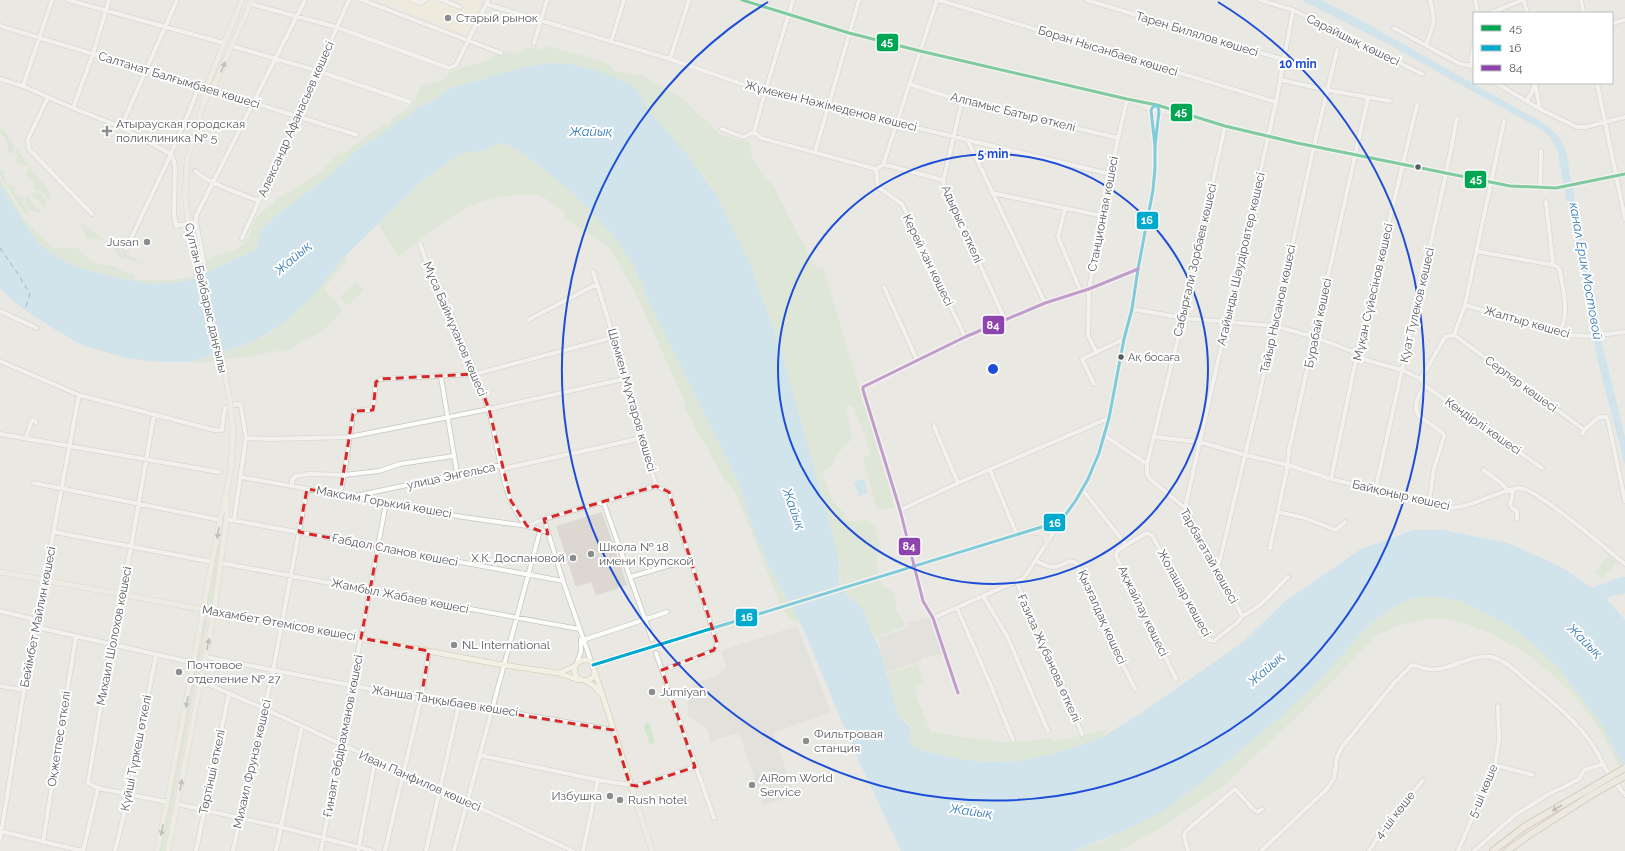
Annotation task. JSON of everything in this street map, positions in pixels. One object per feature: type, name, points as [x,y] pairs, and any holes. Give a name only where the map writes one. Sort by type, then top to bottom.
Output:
[{"type":"highway","points":[[1507,851],[1625,768]]},
{"type":"highway","points":[[1493,851],[1524,828],[1592,791],[1625,776]]},
{"type":"main road","name":"Сұлтан Бейбарыс даңғылы","points":[[168,851],[214,612],[226,519],[233,429],[222,358],[193,248],[188,220],[185,195],[187,161],[204,101],[206,88],[242,0]]},
{"type":"main road","points":[[742,0],[920,51],[1133,101],[1157,105],[1181,114],[1225,126],[1446,174],[1510,186],[1540,188],[1565,187],[1625,174]]},
{"type":"main road","name":"Сұлтан Бейбарыс даңғылы","points":[[204,101],[213,90],[252,2]]},
{"type":"main road","points":[[1133,101],[1142,107],[1151,110],[1181,114]]},
{"type":"main road","points":[[1151,110],[1157,105]]},
{"type":"main road","points":[[1155,125],[1159,111],[1157,105]]},
{"type":"main road","points":[[1142,107],[1155,125]]},
{"type":"main road","points":[[558,673],[569,670],[584,659],[592,663],[1061,522],[1082,489],[1099,453],[1110,418],[1124,339],[1132,309],[1153,190],[1155,168],[1155,125],[1151,110]]},
{"type":"main road","points":[[1155,125],[1163,116],[1168,114],[1181,114]]},
{"type":"main road","name":"Сұлтан Бейбарыс даңғылы","points":[[157,851],[168,802],[220,520],[227,495]]},
{"type":"main road","points":[[1029,531],[1043,534],[1047,540],[1046,546]]},
{"type":"main road","name":"Махамбет Өтемісов көшесі","points":[[0,572],[503,665],[558,673],[586,681]]},
{"type":"main road","points":[[592,663],[652,851]]},
{"type":"main road","points":[[576,664],[574,673],[579,680]]},
{"type":"main road","points":[[595,672],[594,677],[586,681],[595,687],[603,696]]},
{"type":"street","points":[[23,86],[52,0]]},
{"type":"street","points":[[68,0],[224,43]]},
{"type":"street","points":[[73,108],[93,54],[109,0]]},
{"type":"street","points":[[121,127],[177,0]]},
{"type":"street","points":[[204,262],[196,216],[212,181],[252,102],[276,60],[305,0]]},
{"type":"street","name":"Александр Афанасьев көшесі","points":[[242,238],[349,0]]},
{"type":"street","points":[[362,0],[501,53]]},
{"type":"street","points":[[412,0],[421,3],[425,0]]},
{"type":"street","points":[[442,0],[460,7]]},
{"type":"street","points":[[534,43],[546,0]]},
{"type":"street","points":[[611,42],[624,0]]},
{"type":"street","points":[[670,59],[690,0]]},
{"type":"street","points":[[754,132],[793,0]]},
{"type":"street","points":[[815,152],[829,108],[859,0]]},
{"type":"street","points":[[754,132],[761,138],[876,169],[883,165],[938,0]]},
{"type":"street","name":"Боран Нысанбаев көшесі","points":[[938,0],[1276,102]]},
{"type":"street","name":"Тарен Билялов көшесі","points":[[1087,0],[1285,60]]},
{"type":"street","name":"Сарайшық көшесі","points":[[1260,0],[1293,10],[1422,74]]},
{"type":"street","points":[[1426,45],[1434,26],[1435,16],[1430,0]]},
{"type":"street","points":[[1475,0],[1478,12]]},
{"type":"street","points":[[1493,12],[1523,0],[1526,12]]},
{"type":"street","points":[[1581,0],[1584,12]]},
{"type":"street","points":[[252,2],[336,28],[449,68],[456,65],[487,2]]},
{"type":"street","name":"Жұмекен Нәжімеденов көшесі","points":[[487,2],[541,21],[670,59],[765,92],[1110,174]]},
{"type":"street","name":"Агайынды Шәудіровтер көшесi","points":[[1185,508],[1281,80],[1293,10]]},
{"type":"street","points":[[1613,23],[1625,20]]},
{"type":"street","name":"Салтанат Балғымбаев көшесі","points":[[0,26],[357,135]]},
{"type":"street","points":[[1394,28],[1460,64],[1473,68]]},
{"type":"street","points":[[232,46],[318,71],[410,102]]},
{"type":"street","name":"Тайыр Нысанов көшесi","points":[[1218,568],[1337,50]]},
{"type":"street","points":[[1473,50],[1471,61],[1473,68]]},
{"type":"street","points":[[0,79],[23,86],[121,127],[170,154],[174,161],[175,167],[174,214],[176,226],[196,222]]},
{"type":"street","points":[[1281,80],[1368,98],[1390,101]]},
{"type":"street","name":"Алпамыс Батыр өткелі","points":[[909,84],[962,101],[1118,138]]},
{"type":"street","points":[[1498,84],[1540,109],[1577,127],[1586,127],[1625,117]]},
{"type":"street","points":[[1526,101],[1535,84]]},
{"type":"street","points":[[1535,84],[1540,109]]},
{"type":"street","points":[[1597,84],[1625,219]]},
{"type":"street","points":[[126,249],[194,100],[198,86]]},
{"type":"street","points":[[48,97],[28,139],[29,149],[92,214]]},
{"type":"street","name":"Бурабай көшесi","points":[[1270,548],[1288,465],[1289,450],[1368,98]]},
{"type":"street","name":"Станционная көшесі","points":[[1096,352],[1088,335],[1089,289],[1110,174],[1127,99]]},
{"type":"street","name":"Адырыс өткелі","points":[[962,101],[943,180],[1005,320]]},
{"type":"street","name":"Мұқан Сүйесінов көшесі","points":[[1331,479],[1357,355],[1417,105]]},
{"type":"street","name":"Қуат Түлеков көшесі","points":[[1375,491],[1446,174],[1457,118]]},
{"type":"street","points":[[1421,379],[1445,337],[1454,335],[1465,305],[1504,121]]},
{"type":"street","name":"Сабырғали Зорбаев көшесі","points":[[1147,464],[1155,437],[1183,318],[1225,126]]},
{"type":"street","points":[[722,129],[743,137],[754,132]]},
{"type":"street","points":[[968,141],[1045,303]]},
{"type":"street","points":[[1540,188],[1541,151]]},
{"type":"street","points":[[883,165],[943,180]]},
{"type":"street","name":"Керей хан көшесі","points":[[876,169],[878,187],[902,204],[965,337]]},
{"type":"street","points":[[195,171],[199,175],[259,201]]},
{"type":"street","points":[[992,193],[1103,216]]},
{"type":"street","points":[[1546,202],[1553,265]]},
{"type":"street","points":[[1065,208],[1058,237],[1081,292]]},
{"type":"street","name":"Мұса Баймұханов көшесі","points":[[420,244],[430,272],[440,286],[489,409],[510,501],[522,521],[527,526]]},
{"type":"street","points":[[1476,252],[1558,267],[1566,305],[1562,329],[1558,334]]},
{"type":"street","points":[[958,693],[933,618],[923,601],[900,510],[863,387],[965,337],[1045,303],[1081,292],[1138,269]]},
{"type":"street","name":"Шәмкен Мұхтаров көшесі","points":[[593,272],[614,337],[624,379],[656,486],[669,492],[717,646],[714,650],[693,660],[662,670]]},
{"type":"street","points":[[528,320],[593,286],[598,286]]},
{"type":"street","points":[[884,287],[917,360]]},
{"type":"street","name":"Жалтыр көшесі","points":[[1465,305],[1558,334],[1590,336],[1625,332]]},
{"type":"street","points":[[1132,309],[1183,318],[1274,326],[1315,337],[1351,351],[1366,360],[1402,370],[1421,379],[1424,385],[1416,404],[1416,412],[1419,416],[1443,433],[1444,436],[1434,469],[1429,503]]},
{"type":"street","points":[[0,311],[37,328]]},
{"type":"street","name":"Серпер көшесі","points":[[1454,335],[1583,432],[1599,417],[1606,417],[1608,420],[1625,501]]},
{"type":"street","points":[[340,494],[353,414],[355,411],[369,410],[373,406],[376,382],[380,379],[441,377],[475,374],[614,337]]},
{"type":"street","points":[[1094,384],[1082,359],[1124,339]]},
{"type":"street","points":[[0,361],[79,395],[219,431],[222,430],[224,411],[227,407],[238,404],[241,406],[246,438],[234,520]]},
{"type":"street","points":[[441,377],[457,473]]},
{"type":"street","points":[[246,438],[270,439],[349,437],[448,418],[624,379]]},
{"type":"street","name":"Кендірлі көшесі","points":[[1424,385],[1542,468]]},
{"type":"street","name":"Бейімбет Майлин көшесі","points":[[0,840],[24,690],[63,488],[79,395]]},
{"type":"street","name":"Михаил Шолохов көшесі","points":[[98,788],[88,783],[154,415]]},
{"type":"street","points":[[900,510],[958,483],[1110,418]]},
{"type":"street","points":[[26,438],[31,422],[33,420],[36,422]]},
{"type":"street","points":[[934,426],[958,483]]},
{"type":"street","points":[[0,434],[219,472]]},
{"type":"street","points":[[1105,436],[1147,464]]},
{"type":"street","name":"Байқоңыр көшесi","points":[[1155,437],[1200,442],[1288,465],[1375,491],[1453,508],[1511,490],[1521,488],[1530,490],[1625,564]]},
{"type":"street","name":"улица Энгельса","points":[[353,497],[457,473],[502,467],[642,438]]},
{"type":"street","points":[[292,486],[292,480],[296,476],[309,474],[344,475],[379,471],[400,464],[454,456]]},
{"type":"street","name":"Тарбағатай көшесi","points":[[1147,464],[1147,474],[1150,479],[1185,508],[1242,616]]},
{"type":"street","points":[[990,470],[1017,535]]},
{"type":"street","points":[[1483,470],[1511,490],[1512,497],[1510,504],[1517,512],[1517,519]]},
{"type":"street","name":"Максим Горький көшесі","points":[[241,476],[464,517],[527,526],[540,531],[548,532]]},
{"type":"street","points":[[34,483],[220,520]]},
{"type":"street","points":[[527,526],[544,519],[656,486]]},
{"type":"street","name":"Михаил Фрунзе көшесі","points":[[233,851],[273,671],[307,489]]},
{"type":"street","name":"Ақжайлау көшесі","points":[[1082,489],[1126,545],[1117,551],[1116,556],[1176,679]]},
{"type":"street","points":[[603,501],[652,639]]},
{"type":"street","name":"Ғинаят Әбдірахманов көшесі","points":[[321,851],[342,746],[386,503]]},
{"type":"street","points":[[1278,512],[1305,518],[1336,530],[1345,522]]},
{"type":"street","name":"Ғабдол Сланов көшесі","points":[[226,519],[563,581]]},
{"type":"street","points":[[544,519],[563,581],[592,663]]},
{"type":"street","name":"Ғазиза Жұбанова өткелі","points":[[933,618],[1024,578],[1061,522]]},
{"type":"street","points":[[454,851],[540,531]]},
{"type":"street","points":[[54,532],[213,562]]},
{"type":"street","name":"Жолашар көшесi","points":[[1126,545],[1147,533],[1152,535],[1207,640],[1214,641],[1239,621],[1242,616]]},
{"type":"street","points":[[630,577],[691,559]]},
{"type":"street","name":"Қызғалдақ көшесі","points":[[1036,561],[1051,567],[1056,567],[1071,561],[1074,561],[1077,564],[1104,627],[1135,689]]},
{"type":"street","name":"Жамбыл Жабаев көшесі","points":[[221,563],[370,590],[580,631]]},
{"type":"street","points":[[1242,616],[1256,607],[1288,577]]},
{"type":"street","name":"Ғазиза Жұбанова өткелі","points":[[1017,582],[1031,619],[1062,684],[1082,734]]},
{"type":"street","points":[[983,596],[1007,636],[1048,731]]},
{"type":"street","points":[[957,608],[989,681],[1012,740]]},
{"type":"street","points":[[0,611],[37,620]]},
{"type":"street","points":[[583,640],[667,612]]},
{"type":"street","points":[[36,627],[194,663]]},
{"type":"street","points":[[576,664],[581,651],[580,631]]},
{"type":"street","name":"Оқжетпес өткелі","points":[[43,842],[76,636]]},
{"type":"street","points":[[385,851],[421,699],[429,651]]},
{"type":"street","points":[[656,653],[714,818]]},
{"type":"street","name":"Күйші Түркеш өткелі","points":[[115,851],[129,794],[156,655]]},
{"type":"street","name":"Жанша Таңқыбаев көшесі","points":[[206,657],[421,699],[491,709],[613,730]]},
{"type":"street","points":[[1261,851],[1327,789],[1334,778],[1337,757],[1341,748],[1394,683],[1412,665],[1430,669],[1439,669],[1483,657],[1494,658],[1505,664],[1572,720],[1591,742],[1606,770],[1625,795]]},
{"type":"street","name":"Иван Панфилов көшесі","points":[[201,681],[265,709],[342,746],[572,851]]},
{"type":"street","points":[[0,686],[24,690]]},
{"type":"street","name":"Төртінші өткелі","points":[[196,851],[229,693]]},
{"type":"street","points":[[426,851],[459,704]]},
{"type":"street","name":"5-шi көше","points":[[1458,851],[1495,765],[1499,740],[1498,706]]},
{"type":"street","points":[[276,851],[302,726]]},
{"type":"street","points":[[479,755],[598,780],[637,786],[695,767]]},
{"type":"street","points":[[358,849],[375,761]]},
{"type":"street","points":[[1474,851],[1515,815],[1554,791],[1578,779],[1584,770],[1603,764]]},
{"type":"street","points":[[1495,765],[1533,775]]},
{"type":"street","points":[[583,851],[598,780]]},
{"type":"street","name":"4-шi көше","points":[[1369,851],[1379,834],[1423,780]]},
{"type":"street","points":[[1,831],[82,851],[98,788],[168,802]]},
{"type":"street","points":[[1188,851],[1184,833],[1235,789],[1254,810],[1258,812],[1262,809]]},
{"type":"street","points":[[177,804],[281,827],[324,838],[358,849],[373,851]]},
{"type":"highlighted area","points":[[475,374],[489,409],[511,501],[527,526],[548,534],[544,519],[656,486],[669,492],[717,643],[714,650],[662,670],[695,767],[637,786],[630,785],[613,730],[421,699],[429,651],[361,638],[378,547],[299,532],[307,489],[340,494],[353,414],[355,411],[373,410],[376,382],[380,379]]},
{"type":"shaded area","name":"Старый рынок","points":[[375,0],[476,0],[481,1],[467,35]]},
{"type":"shaded area","name":"Школа № 18 имени Крупской","points":[[602,512],[627,585],[596,596],[591,582],[576,587],[556,526]]},
{"type":"shaded area","points":[[931,617],[942,654],[922,658],[921,661],[887,672],[878,638],[908,628],[907,623]]},
{"type":"shaded area","points":[[797,626],[831,712],[773,733],[795,796],[764,805],[739,733],[716,739],[716,742],[711,743],[708,730],[687,715],[691,684],[719,675],[726,668],[721,651]]},
{"type":"green space","points":[[547,46],[601,61],[608,64],[617,73],[619,71],[642,75],[679,96],[721,135],[750,143],[752,160],[773,186],[817,270],[823,267],[895,507],[877,510],[863,458],[871,454],[853,405],[846,406],[852,439],[840,451],[831,467],[822,472],[833,502],[843,512],[846,519],[854,522],[868,519],[875,528],[881,546],[876,566],[882,586],[888,588],[894,594],[897,610],[905,626],[875,638],[860,605],[843,591],[839,575],[840,566],[838,555],[782,353],[750,264],[717,196],[704,176],[648,110],[628,83],[583,66],[560,63],[541,64],[500,73],[450,88],[425,105],[418,107],[407,118],[397,122],[379,136],[361,147],[325,179],[279,213],[261,230],[257,247],[253,251],[188,281],[160,284],[112,277],[77,267],[56,257],[39,244],[0,185],[0,179],[23,217],[35,231],[54,248],[79,248],[86,257],[94,263],[105,266],[116,266],[122,271],[134,275],[134,279],[182,279],[195,274],[212,257],[233,251],[240,247],[248,238],[253,223],[257,217],[275,200],[320,173],[340,151],[343,153],[383,125],[389,124],[395,116],[406,111],[413,104],[421,86],[438,82],[445,79],[450,72],[485,61],[495,55],[507,52],[516,54],[526,48],[545,50]]},
{"type":"green space","points":[[0,125],[15,146],[11,153],[8,152],[7,141],[0,133]]},
{"type":"green space","points":[[500,143],[508,145],[548,171],[573,193],[623,247],[633,264],[650,304],[738,482],[757,538],[770,568],[800,623],[790,618],[784,612],[735,493],[723,477],[686,411],[684,400],[635,292],[610,249],[564,218],[564,211],[541,196],[536,195],[505,196],[472,206],[441,224],[399,257],[378,224],[422,181],[456,157],[468,152],[485,150]]},
{"type":"green space","points":[[17,149],[29,165],[23,166],[15,163],[18,154],[13,153]]},
{"type":"green space","points":[[30,167],[51,194],[49,199],[47,199],[43,193],[33,189],[35,181],[27,180],[27,172]]},
{"type":"green space","points":[[0,170],[5,171],[4,177],[6,182],[16,187],[14,195],[23,197],[23,204],[29,212],[29,215],[25,215],[0,175]]},
{"type":"green space","points":[[30,192],[43,196],[46,205],[45,209]]},
{"type":"green space","points":[[26,195],[41,212],[34,212],[28,208],[25,199]]},
{"type":"green space","points":[[80,222],[107,242],[95,238],[86,238]]},
{"type":"green space","points":[[111,244],[145,265],[131,260],[121,259]]},
{"type":"green space","points":[[345,256],[347,261],[324,288],[343,311],[323,330],[290,349],[206,363],[191,362],[251,342],[273,331],[292,317]]},
{"type":"green space","points":[[356,281],[364,290],[348,306],[340,297]]},
{"type":"green space","points":[[218,544],[221,544],[211,606],[207,606]]},
{"type":"green space","points":[[1608,555],[1616,562],[1603,578],[1595,572]]},
{"type":"green space","points":[[1434,596],[1461,601],[1504,622],[1531,642],[1557,666],[1602,725],[1625,769],[1625,776],[1598,727],[1576,697],[1552,674],[1524,652],[1490,633],[1466,624],[1443,618],[1428,619],[1402,624],[1377,635],[1305,709],[1227,782],[1218,790],[1164,826],[1119,851],[1074,851],[1100,842],[1160,813],[1200,784],[1284,714],[1321,678],[1370,624],[1397,605],[1410,599]]},
{"type":"green space","points":[[205,617],[208,618],[164,851],[160,851]]},
{"type":"green space","points":[[918,664],[924,684],[915,688],[917,698],[931,732],[1003,743],[1032,741],[1048,738],[1054,742],[1109,729],[1101,738],[1052,754],[1018,761],[990,762],[960,759],[916,748],[909,742],[910,725],[897,714],[886,674]]},
{"type":"green space","points":[[646,723],[649,723],[655,743],[650,744],[644,727]]},
{"type":"water","name":"канал Ерик Мостовой","points":[[1301,0],[1321,0],[1357,18],[1543,123],[1554,132],[1562,143],[1566,151],[1601,340],[1625,437],[1625,465],[1598,362],[1557,150],[1550,137],[1539,128],[1386,43]]},
{"type":"water","name":"Жайық","points":[[560,63],[596,70],[628,83],[638,91],[648,110],[690,158],[717,196],[750,264],[782,353],[838,555],[840,585],[844,592],[858,603],[862,609],[882,655],[897,714],[910,727],[909,742],[916,748],[960,759],[990,762],[1018,761],[1052,754],[1101,738],[1141,713],[1242,643],[1284,602],[1361,549],[1414,530],[1444,530],[1507,543],[1566,570],[1592,588],[1621,577],[1625,577],[1625,593],[1606,598],[1625,620],[1625,769],[1602,725],[1557,666],[1531,642],[1504,622],[1461,601],[1434,596],[1410,599],[1397,605],[1370,624],[1321,678],[1284,714],[1200,784],[1160,813],[1128,829],[1074,851],[901,851],[852,746],[803,628],[770,568],[757,538],[738,482],[650,304],[633,264],[612,234],[573,193],[532,160],[508,145],[500,143],[485,150],[468,152],[456,157],[422,181],[345,256],[314,295],[283,324],[256,340],[191,362],[157,362],[127,358],[84,346],[25,310],[0,288],[0,185],[39,244],[56,257],[77,267],[112,277],[145,283],[160,284],[188,281],[253,251],[257,247],[261,230],[279,213],[325,179],[361,147],[379,136],[397,122],[407,118],[418,107],[426,105],[450,88],[500,73],[541,64]]},
{"type":"water","points":[[864,479],[868,493],[859,496],[854,482]]},
{"type":"ferry route","points":[[0,248],[30,294],[25,310]]},
{"type":"transit line","name":"45","points":[[742,0],[849,33],[920,51],[1157,105],[1225,126],[1297,143],[1510,186],[1556,188],[1625,174]]},
{"type":"transit line","name":"16","points":[[593,665],[1061,521],[1076,500],[1088,479],[1099,453],[1109,418],[1124,339],[1132,309],[1153,190],[1155,146],[1151,110],[1157,105],[1159,111],[1155,146]]},
{"type":"transit line","name":"84","points":[[958,693],[933,618],[923,601],[900,510],[863,387],[965,337],[1045,303],[1089,289],[1138,269]]},
{"type":"place","name":"Старый рынок","points":[[448,18]]},
{"type":"place","name":"Атырауская городская поликлиника № 5","points":[[107,131]]},
{"type":"place","name":"Jusan","points":[[147,242]]},
{"type":"place","name":"Ақ босаға","points":[[1121,357]]},
{"type":"place","name":"Школа № 18 имени Крупской","points":[[591,554]]},
{"type":"place","name":"Х.К. Доспановой","points":[[573,558]]},
{"type":"place","name":"NL International","points":[[454,645]]},
{"type":"place","name":"Почтовое отделение № 27","points":[[179,672]]},
{"type":"place","name":"Jumiyan","points":[[652,692]]},
{"type":"place","name":"Фильтровая станция","points":[[806,741]]},
{"type":"place","name":"AiRom World Service","points":[[752,785]]},
{"type":"place","name":"Избушка","points":[[610,796]]},
{"type":"place","name":"Rush hotel","points":[[620,800]]}]
